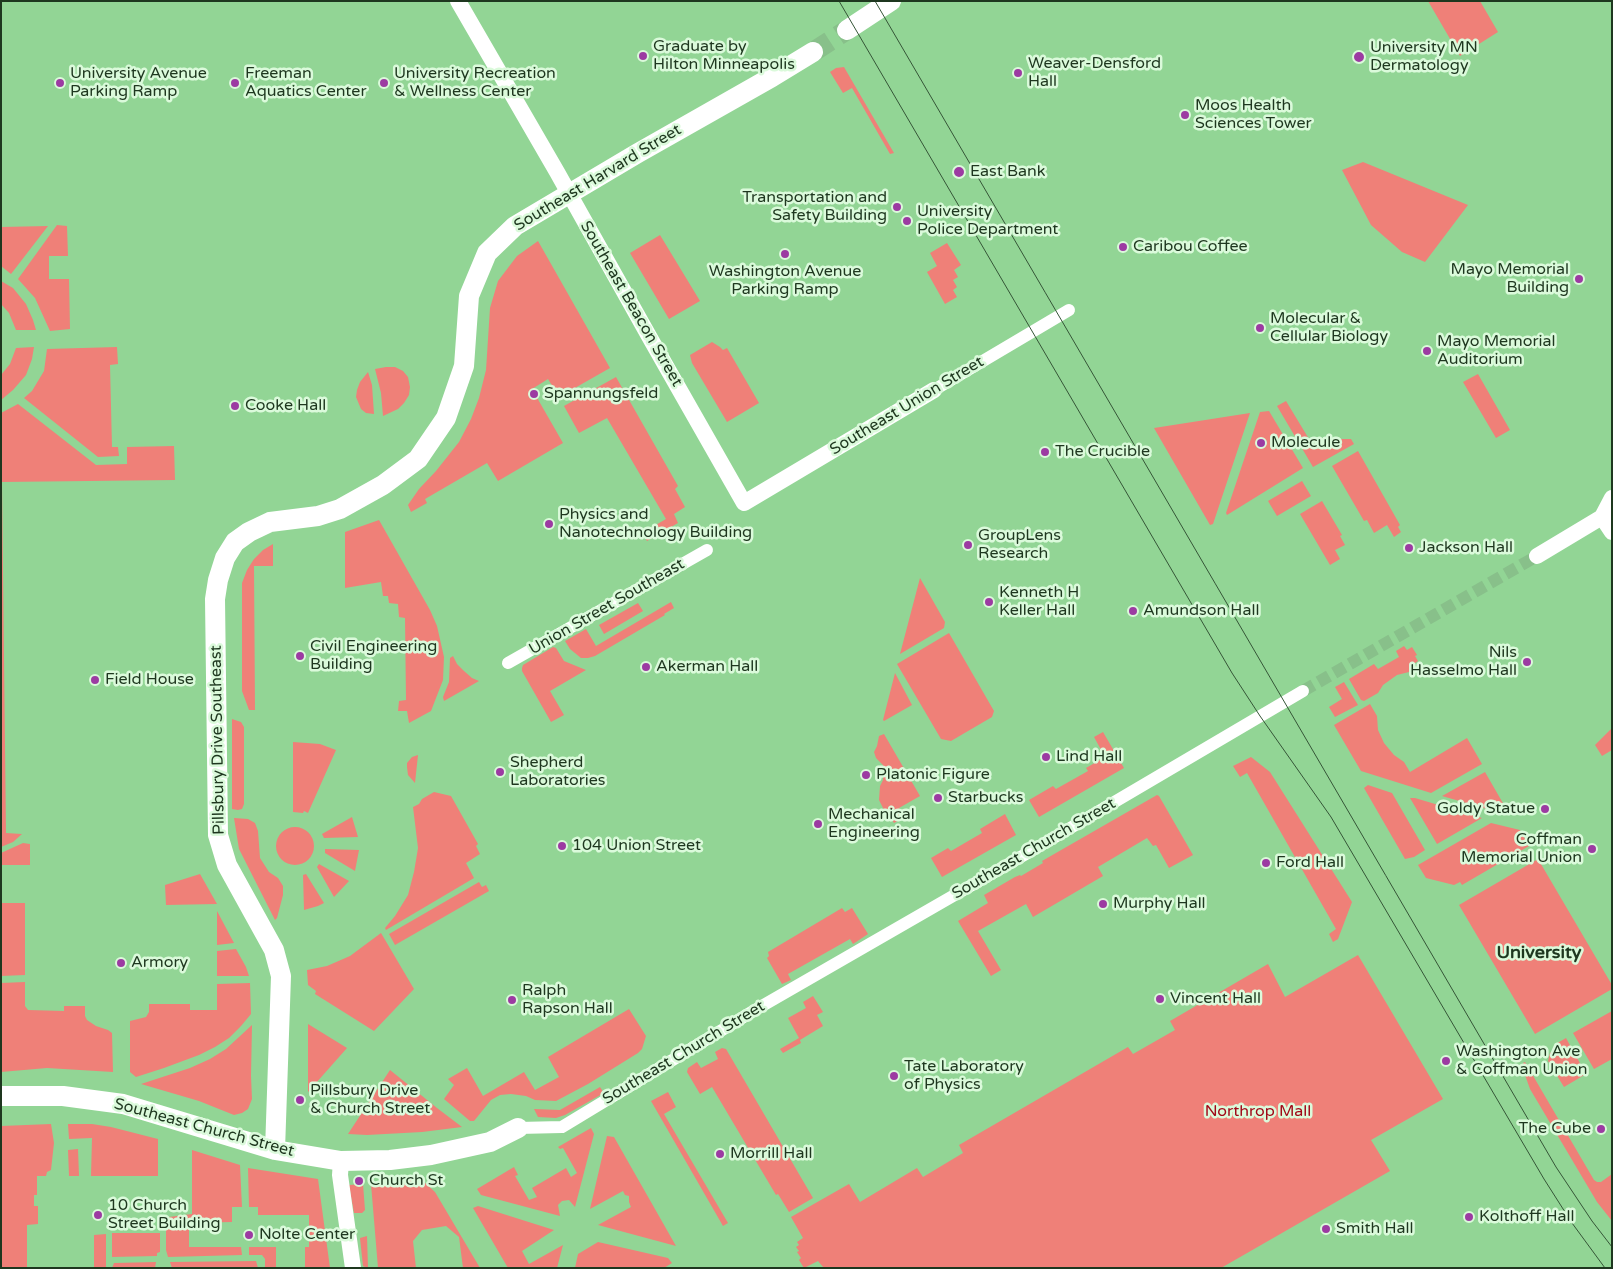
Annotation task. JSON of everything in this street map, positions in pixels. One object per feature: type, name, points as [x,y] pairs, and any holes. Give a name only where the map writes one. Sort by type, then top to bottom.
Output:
[{"type":"street","name":"Southeast Beacon Street","points":[[458,1],[744,503]]},
{"type":"street","points":[[846,30],[891,1]]},
{"type":"street","name":"Southeast Harvard Street","points":[[383,485],[418,459],[446,418],[464,366],[469,296],[487,253],[515,226],[813,52]]},
{"type":"street","name":"Southeast Union Street","points":[[744,503],[1069,310]]},
{"type":"street","name":"Pillsbury Drive Southeast","points":[[275,1150],[280,976],[274,950],[227,865],[218,836],[216,609],[218,580],[225,558],[235,542],[249,532],[270,522],[318,516],[340,510],[383,485]]},
{"type":"street","points":[[1612,498],[1607,517],[1612,532]]},
{"type":"street","points":[[1537,556],[1607,517]]},
{"type":"street","name":"Union Street Southeast","points":[[508,663],[707,550]]},
{"type":"street","name":"Southeast Church Street","points":[[1,1096],[63,1096],[122,1104],[275,1150],[341,1161],[390,1160],[431,1155],[490,1142],[518,1128],[562,1127],[754,1010],[1038,847],[1303,691]]},
{"type":"street","points":[[341,1161],[340,1176],[353,1268]]},
{"type":"shaded area","points":[[1,1],[1612,1],[1612,1268],[1,1268]]},
{"type":"green space","points":[[1428,1],[1480,1],[1498,32],[1460,56]]},
{"type":"green space","points":[[844,67],[894,153],[890,154],[852,88],[843,93],[830,72],[836,68]]},
{"type":"green space","points":[[1363,162],[1468,205],[1425,262],[1402,252],[1371,225],[1342,170]]},
{"type":"green space","points":[[57,225],[67,226],[68,256],[49,256],[49,279],[69,279],[70,329],[50,331],[35,298],[18,279]]},
{"type":"green space","points":[[48,226],[11,274],[1,266],[1,227]]},
{"type":"green space","points":[[660,235],[700,301],[669,319],[630,253]]},
{"type":"green space","points":[[538,241],[610,368],[559,397],[548,379],[532,389],[563,443],[498,481],[487,463],[425,499],[427,503],[411,512],[408,505],[419,489],[459,442],[479,398],[486,370],[490,308],[498,281],[517,256]]},
{"type":"green space","points":[[947,243],[961,265],[954,270],[958,277],[953,280],[957,287],[953,290],[957,297],[945,304],[927,272],[937,266],[930,253]]},
{"type":"green space","points":[[1,281],[13,288],[26,304],[36,330],[16,330],[9,313],[1,304]]},
{"type":"green space","points":[[712,342],[723,350],[727,348],[759,403],[727,422],[692,363],[690,355]]},
{"type":"green space","points":[[34,347],[26,375],[1,400],[1,375],[10,364],[16,348]]},
{"type":"green space","points":[[117,347],[118,364],[110,365],[112,447],[118,447],[119,456],[98,457],[24,398],[32,391],[44,371],[47,349]]},
{"type":"green space","points":[[395,367],[403,371],[408,377],[410,387],[409,395],[404,403],[398,409],[383,416],[381,393],[375,369]]},
{"type":"green space","points":[[368,372],[372,385],[374,414],[366,413],[361,409],[356,397],[360,382]]},
{"type":"green space","points":[[1478,374],[1510,430],[1496,438],[1463,382]]},
{"type":"green space","points":[[616,377],[678,486],[675,489],[685,507],[674,514],[678,523],[647,541],[642,533],[666,519],[607,418],[579,433],[564,406]]},
{"type":"green space","points":[[1286,401],[1312,444],[1325,442],[1327,446],[1340,439],[1351,439],[1354,444],[1313,467],[1277,406]]},
{"type":"green space","points":[[18,404],[96,465],[127,464],[127,447],[174,446],[175,480],[2,482],[6,833],[22,834],[13,842],[1,847],[1,413]]},
{"type":"green space","points":[[1269,411],[1303,468],[1227,515],[1226,513],[1260,412]]},
{"type":"green space","points":[[1250,413],[1213,524],[1210,525],[1154,428]]},
{"type":"green space","points":[[1358,451],[1400,525],[1398,527],[1401,532],[1394,537],[1387,525],[1374,533],[1367,520],[1364,521],[1332,466]]},
{"type":"green space","points":[[1302,481],[1311,496],[1277,516],[1268,501]]},
{"type":"green space","points":[[1322,501],[1342,535],[1340,536],[1345,545],[1335,550],[1340,559],[1330,565],[1300,514]]},
{"type":"green space","points":[[379,520],[430,610],[437,626],[444,657],[443,680],[431,711],[409,723],[407,711],[398,711],[399,701],[406,700],[405,618],[399,617],[398,604],[389,603],[388,596],[383,596],[381,582],[345,588],[345,532]]},
{"type":"green space","points":[[273,544],[273,566],[254,566],[255,710],[249,710],[242,691],[242,583],[254,559]]},
{"type":"green space","points":[[920,578],[945,622],[944,628],[900,654]]},
{"type":"green space","points":[[671,602],[674,608],[665,615],[595,656],[581,658],[570,649],[565,641],[586,629],[596,646]]},
{"type":"green space","points":[[638,603],[643,611],[604,634],[599,625]]},
{"type":"green space","points":[[949,633],[994,711],[992,717],[951,741],[941,739],[897,664]]},
{"type":"green space","points":[[1404,646],[1407,650],[1412,647],[1417,655],[1415,656],[1418,661],[1411,666],[1413,671],[1397,675],[1383,685],[1378,693],[1364,701],[1361,700],[1349,679],[1374,664],[1378,669],[1399,657],[1396,651]]},
{"type":"green space","points":[[553,647],[556,648],[564,661],[586,670],[550,691],[564,715],[551,722],[522,668],[523,665]]},
{"type":"green space","points":[[453,656],[457,664],[464,671],[479,681],[444,701],[443,697],[449,682],[450,658]]},
{"type":"green space","points":[[895,673],[912,705],[884,721],[883,720]]},
{"type":"green space","points":[[1344,682],[1358,705],[1335,717],[1329,707],[1342,699],[1335,687]]},
{"type":"green space","points":[[1370,704],[1377,716],[1378,730],[1384,743],[1394,755],[1404,762],[1410,772],[1467,738],[1482,764],[1431,793],[1361,771],[1334,725]]},
{"type":"green space","points":[[232,719],[241,722],[244,727],[244,804],[242,809],[238,810],[232,809]]},
{"type":"green space","points":[[1612,728],[1612,750],[1602,756],[1595,745]]},
{"type":"green space","points":[[1103,732],[1124,768],[1039,817],[1029,800],[1053,786],[1056,789],[1088,771],[1086,768],[1105,757],[1094,737]]},
{"type":"green space","points":[[884,734],[920,796],[899,808],[904,817],[894,823],[879,800],[880,786],[883,780],[883,765],[876,758],[874,752],[879,736]]},
{"type":"green space","points":[[293,742],[320,744],[336,750],[308,813],[304,811],[303,813],[293,812]]},
{"type":"green space","points":[[418,755],[415,783],[408,775],[407,763],[412,757]]},
{"type":"green space","points":[[1251,757],[1270,772],[1352,902],[1338,939],[1333,942],[1329,934],[1336,929],[1247,773],[1240,777],[1233,766]]},
{"type":"green space","points":[[1485,772],[1504,805],[1494,811],[1442,796]]},
{"type":"green space","points":[[1368,785],[1392,793],[1425,850],[1414,857],[1405,859],[1364,788]]},
{"type":"green space","points":[[434,792],[451,796],[478,844],[476,846],[480,854],[466,863],[474,878],[386,930],[385,928],[408,895],[414,872],[418,848],[413,807]]},
{"type":"green space","points":[[1157,795],[1193,855],[1169,868],[1156,845],[1153,846],[1147,838],[1098,867],[1103,876],[1033,917],[1026,904],[978,931],[1001,970],[991,976],[958,921],[988,903],[984,895],[1015,877],[1021,876],[1043,863],[1042,861]]},
{"type":"green space","points":[[1410,798],[1415,798],[1482,818],[1437,844]]},
{"type":"green space","points":[[1005,814],[1016,835],[942,877],[931,858],[948,848],[951,851],[982,833],[980,829]]},
{"type":"green space","points":[[352,817],[358,837],[324,838],[322,834]]},
{"type":"green space","points":[[234,818],[248,819],[255,823],[258,831],[260,858],[269,872],[278,878],[283,886],[283,895],[275,920],[239,849]]},
{"type":"green space","points":[[1491,823],[1520,830],[1529,846],[1462,885],[1460,882],[1454,885],[1426,878],[1418,865]]},
{"type":"green space","points":[[295,827],[308,833],[314,846],[308,859],[295,865],[282,859],[276,846],[282,833]]},
{"type":"green space","points":[[23,843],[30,844],[30,865],[1,865],[1,853]]},
{"type":"green space","points":[[325,849],[359,850],[355,871],[325,853]]},
{"type":"green space","points":[[1538,859],[1612,985],[1612,989],[1535,1034],[1459,905]]},
{"type":"green space","points":[[319,864],[349,881],[334,897],[317,867]]},
{"type":"green space","points":[[200,874],[217,904],[166,905],[165,885]]},
{"type":"green space","points":[[306,874],[324,903],[304,910],[303,875]]},
{"type":"green space","points":[[479,882],[482,887],[486,885],[489,891],[395,945],[389,934]]},
{"type":"green space","points":[[1,903],[25,903],[25,975],[1,976]]},
{"type":"green space","points":[[842,908],[845,912],[852,908],[868,934],[853,944],[850,939],[788,974],[791,980],[782,984],[767,958],[769,956],[768,952]]},
{"type":"green space","points":[[217,911],[234,943],[217,945]]},
{"type":"green space","points":[[381,933],[414,989],[374,1031],[315,994],[316,991],[308,985],[307,970],[327,966],[350,956]]},
{"type":"green space","points":[[236,949],[249,976],[217,976],[217,951]]},
{"type":"green space","name":"Northrop Mall","points":[[1358,955],[1443,1099],[1371,1140],[1390,1171],[1221,1268],[824,1268],[818,1261],[804,1268],[799,1260],[801,1258],[796,1247],[799,1245],[797,1242],[803,1238],[791,1217],[849,1184],[860,1202],[917,1168],[923,1177],[963,1153],[959,1145],[1128,1047],[1133,1054],[1175,1030],[1170,1021],[1268,964],[1285,997]]},
{"type":"green space","points":[[25,982],[25,1006],[28,1010],[64,1011],[64,1006],[85,1006],[87,1020],[112,1033],[113,1072],[47,1068],[1,1072],[1,983]]},
{"type":"green space","points":[[250,983],[251,1014],[229,1038],[199,1055],[164,1068],[136,1077],[130,1072],[130,1021],[146,1017],[149,1012],[149,1004],[190,1004],[190,1010],[217,1010],[217,984]]},
{"type":"green space","points":[[813,996],[823,1012],[817,1015],[823,1026],[800,1040],[801,1043],[783,1053],[780,1049],[799,1038],[788,1018],[806,1008],[803,1002]]},
{"type":"green space","points":[[629,1009],[646,1036],[642,1049],[588,1084],[556,1101],[535,1100],[526,1096],[511,1094],[500,1095],[491,1100],[474,1121],[470,1121],[444,1099],[454,1085],[448,1079],[467,1068],[483,1096],[524,1072],[535,1090],[559,1077],[548,1057]]},
{"type":"green space","points":[[1612,1011],[1612,1059],[1594,1069],[1573,1033]]},
{"type":"green space","points":[[308,1024],[347,1048],[308,1092]]},
{"type":"green space","points":[[252,1025],[252,1099],[248,1109],[242,1113],[234,1115],[199,1101],[141,1084],[190,1068],[210,1059],[226,1049]]},
{"type":"green space","points":[[1566,1038],[1586,1074],[1564,1087],[1548,1061],[1550,1053],[1556,1049],[1554,1045]]},
{"type":"green space","points":[[722,1048],[726,1049],[813,1198],[789,1212],[778,1194],[776,1195],[712,1087],[700,1094],[687,1072],[688,1068],[697,1062],[701,1068],[718,1059],[715,1052]]},
{"type":"green space","points":[[1525,1062],[1594,1180],[1601,1182],[1612,1174],[1612,1221],[1597,1202],[1530,1089],[1525,1075],[1523,1063]]},
{"type":"green space","points":[[390,1070],[462,1127],[422,1132],[367,1135],[348,1134]]},
{"type":"green space","points":[[600,1087],[604,1093],[556,1118],[538,1117],[534,1109],[560,1110]]},
{"type":"green space","points":[[668,1092],[676,1107],[664,1114],[728,1223],[723,1226],[651,1101]]},
{"type":"green space","points":[[51,1124],[54,1143],[51,1170],[47,1172],[46,1176],[37,1176],[37,1195],[34,1195],[34,1206],[38,1206],[38,1224],[27,1225],[27,1268],[1,1268],[1,1126]]},
{"type":"green space","points":[[68,1124],[92,1124],[111,1127],[158,1139],[158,1176],[91,1176],[92,1138],[69,1139]]},
{"type":"green space","points":[[591,1128],[594,1134],[575,1207],[569,1200],[562,1201],[558,1205],[560,1216],[481,1195],[477,1189],[514,1167],[518,1175],[515,1176],[529,1200],[537,1197],[532,1188],[566,1168],[571,1177],[577,1173],[563,1148],[560,1149],[558,1147]]},
{"type":"green space","points":[[607,1136],[614,1137],[676,1246],[598,1225],[631,1207],[629,1196],[625,1195],[623,1191],[590,1209]]},
{"type":"green space","points":[[78,1149],[79,1176],[69,1176],[68,1150]]},
{"type":"green space","points":[[192,1150],[240,1165],[242,1207],[232,1207],[232,1222],[189,1223],[189,1247],[241,1247],[242,1255],[168,1257],[166,1250],[166,1226],[169,1217],[192,1214]]},
{"type":"green space","points":[[248,1168],[318,1179],[330,1268],[305,1268],[305,1247],[309,1247],[309,1215],[258,1215],[258,1207],[249,1207]]},
{"type":"green space","points":[[411,1179],[424,1182],[435,1192],[480,1268],[463,1268],[459,1237],[446,1226],[422,1230],[413,1241],[416,1268],[378,1268],[371,1184]]},
{"type":"green space","points":[[363,1184],[365,1210],[362,1213],[354,1213],[349,1185]]},
{"type":"green space","points":[[478,1206],[554,1230],[522,1251],[529,1264],[563,1245],[557,1268],[508,1268],[473,1208]]},
{"type":"green space","points":[[112,1233],[160,1233],[160,1252],[157,1253],[157,1256],[112,1257]]},
{"type":"green space","points":[[106,1234],[106,1268],[94,1268],[94,1235]]},
{"type":"green space","points":[[367,1236],[368,1268],[363,1266],[360,1238]]},
{"type":"green space","points":[[598,1242],[668,1258],[672,1263],[664,1268],[575,1268],[578,1254]]},
{"type":"green space","points":[[249,1247],[276,1247],[276,1268],[265,1268],[265,1259],[262,1255],[249,1255]]},
{"type":"green space","points":[[256,1261],[258,1268],[172,1268],[170,1262]]},
{"type":"green space","points":[[156,1262],[155,1268],[112,1268],[114,1263]]},
{"type":"tunnel","points":[[813,52],[847,30]]},
{"type":"tunnel","points":[[1303,691],[1537,556]]},
{"type":"tram line","points":[[839,1],[1232,673],[1331,817],[1544,1179],[1572,1223],[1605,1268]]},
{"type":"tram line","points":[[875,1],[1556,1167],[1612,1247]]},
{"type":"place","name":"Graduate by Hilton Minneapolis","points":[[643,56]]},
{"type":"place","name":"University MN Dermatology","points":[[1359,57]]},
{"type":"place","name":"Weaver-Densford Hall","points":[[1018,73]]},
{"type":"place","name":"University Avenue Parking Ramp","points":[[60,83]]},
{"type":"place","name":"Freeman Aquatics Center","points":[[235,83]]},
{"type":"place","name":"University Recreation & Wellness Center","points":[[384,83]]},
{"type":"place","name":"Moos Health Sciences Tower","points":[[1185,115]]},
{"type":"place","name":"East Bank","points":[[959,172]]},
{"type":"place","name":"Transportation and Safety Building","points":[[897,207]]},
{"type":"place","name":"University Police Department","points":[[907,221]]},
{"type":"place","name":"Caribou Coffee","points":[[1123,247]]},
{"type":"place","name":"Washington Avenue Parking Ramp","points":[[785,254]]},
{"type":"place","name":"Mayo Memorial Building","points":[[1579,279]]},
{"type":"place","name":"Molecular & Cellular Biology","points":[[1260,328]]},
{"type":"place","name":"Mayo Memorial Auditorium","points":[[1427,351]]},
{"type":"place","name":"Spannungsfeld","points":[[534,394]]},
{"type":"place","name":"Cooke Hall","points":[[235,406]]},
{"type":"place","name":"Molecule","points":[[1261,443]]},
{"type":"place","name":"The Crucible","points":[[1045,452]]},
{"type":"place","name":"Physics and Nanotechnology Building","points":[[549,524]]},
{"type":"place","name":"GroupLens Research","points":[[968,545]]},
{"type":"place","name":"Jackson Hall","points":[[1409,548]]},
{"type":"place","name":"Kenneth H Keller Hall","points":[[989,602]]},
{"type":"place","name":"Amundson Hall","points":[[1133,611]]},
{"type":"place","name":"Civil Engineering Building","points":[[300,656]]},
{"type":"place","name":"Nils Hasselmo Hall","points":[[1527,662]]},
{"type":"place","name":"Akerman Hall","points":[[646,667]]},
{"type":"place","name":"Field House","points":[[95,680]]},
{"type":"place","name":"Lind Hall","points":[[1046,757]]},
{"type":"place","name":"Shepherd Laboratories","points":[[500,772]]},
{"type":"place","name":"Platonic Figure","points":[[866,775]]},
{"type":"place","name":"Starbucks","points":[[938,798]]},
{"type":"place","name":"Goldy Statue","points":[[1545,809]]},
{"type":"place","name":"Mechanical Engineering","points":[[818,824]]},
{"type":"place","name":"104 Union Street","points":[[562,846]]},
{"type":"place","name":"Coffman Memorial Union","points":[[1592,849]]},
{"type":"place","name":"Ford Hall","points":[[1266,863]]},
{"type":"place","name":"Murphy Hall","points":[[1103,904]]},
{"type":"place","name":"Armory","points":[[121,963]]},
{"type":"place","name":"Vincent Hall","points":[[1160,999]]},
{"type":"place","name":"Ralph Rapson Hall","points":[[512,1000]]},
{"type":"place","name":"Washington Ave & Coffman Union","points":[[1446,1061]]},
{"type":"place","name":"Tate Laboratory of Physics","points":[[894,1076]]},
{"type":"place","name":"Pillsbury Drive & Church Street","points":[[300,1100]]},
{"type":"place","name":"The Cube","points":[[1601,1129]]},
{"type":"place","name":"Morrill Hall","points":[[720,1154]]},
{"type":"place","name":"Church St","points":[[359,1181]]},
{"type":"place","name":"10 Church Street Building","points":[[98,1215]]},
{"type":"place","name":"Kolthoff Hall","points":[[1469,1217]]},
{"type":"place","name":"Smith Hall","points":[[1326,1229]]},
{"type":"place","name":"Nolte Center","points":[[249,1235]]},
{"type":"district","name":"University","points":[[1539,953]]}]
